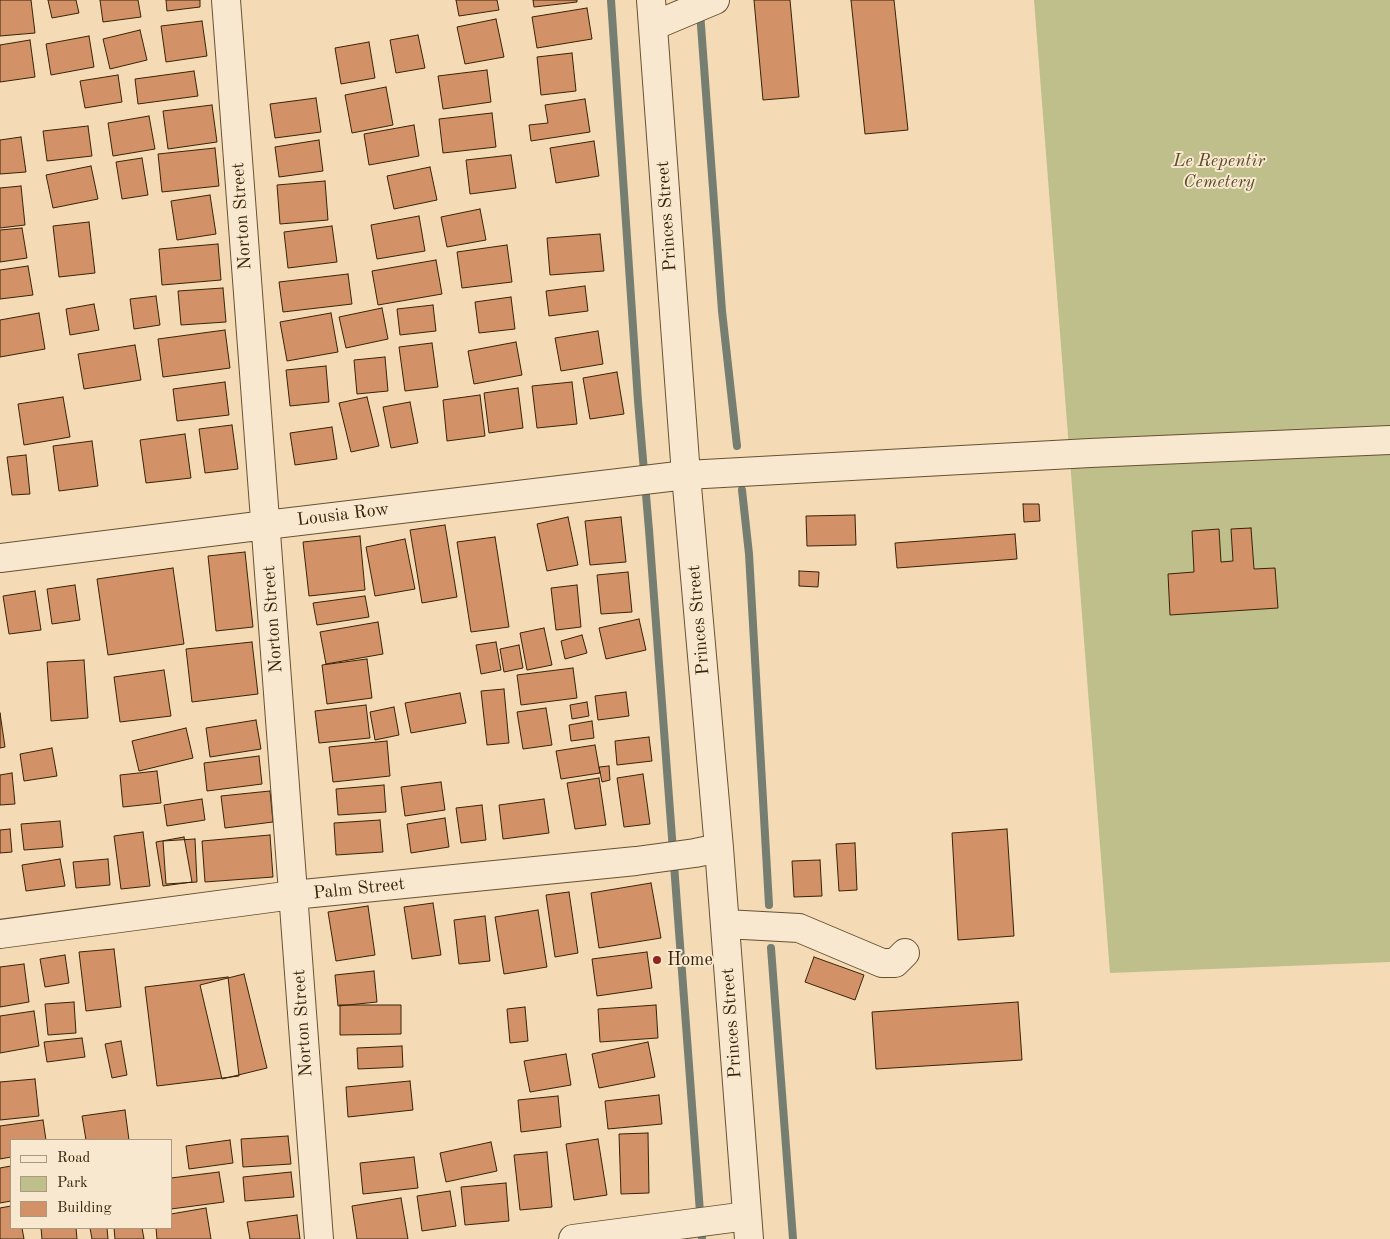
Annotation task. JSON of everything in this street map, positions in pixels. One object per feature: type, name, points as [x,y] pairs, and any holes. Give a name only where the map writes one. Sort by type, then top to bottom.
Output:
[{"type":"street","name":"Norton Street","points":[[226,0],[319,1239]]},
{"type":"street","points":[[652,13],[704,4]]},
{"type":"street","name":"Princes Street","points":[[652,13],[676,476],[707,850],[725,924],[740,1224]]},
{"type":"street","name":"Lousia Row","points":[[0,558],[676,476],[1090,453],[1390,440]]},
{"type":"street","name":"Palm Street","points":[[0,934],[293,895],[636,861],[707,850]]},
{"type":"street","points":[[725,924],[799,928],[882,963],[895,963],[905,953]]},
{"type":"street","points":[[573,1239],[681,1224],[740,1224]]},
{"type":"green space","name":"Le Repentir Cemetery","points":[[1034,0],[1390,0],[1390,962],[1110,973]]},
{"type":"building","points":[[0,0],[31,0],[35,33],[0,36]]},
{"type":"building","points":[[48,0],[76,0],[79,13],[52,18]]},
{"type":"building","points":[[100,0],[138,0],[141,17],[103,22]]},
{"type":"building","points":[[166,0],[200,0],[200,7],[167,11]]},
{"type":"building","points":[[456,0],[497,0],[499,10],[459,16]]},
{"type":"building","points":[[533,0],[577,0],[577,2],[534,7]]},
{"type":"building","points":[[754,0],[790,0],[799,97],[763,100]]},
{"type":"building","points":[[851,0],[894,0],[908,130],[865,134]]},
{"type":"building","points":[[587,8],[592,39],[537,48],[532,17]]},
{"type":"building","points":[[496,19],[504,57],[465,64],[457,27]]},
{"type":"building","points":[[202,21],[207,56],[166,62],[161,26]]},
{"type":"building","points":[[140,30],[147,60],[110,69],[103,39]]},
{"type":"building","points":[[418,35],[425,68],[396,73],[390,40]]},
{"type":"building","points":[[89,36],[94,67],[51,75],[46,44]]},
{"type":"building","points":[[30,40],[35,77],[0,82],[0,45]]},
{"type":"building","points":[[369,42],[375,78],[341,84],[335,48]]},
{"type":"building","points":[[572,53],[576,91],[541,95],[537,57]]},
{"type":"building","points":[[487,70],[491,102],[443,109],[438,76]]},
{"type":"building","points":[[194,71],[198,96],[138,104],[135,79]]},
{"type":"building","points":[[118,75],[122,102],[85,108],[80,81]]},
{"type":"building","points":[[386,87],[393,125],[352,133],[345,95]]},
{"type":"building","points":[[316,98],[321,132],[275,138],[270,104]]},
{"type":"building","points":[[585,99],[590,132],[531,141],[529,125],[548,123],[545,105]]},
{"type":"building","points":[[212,105],[217,142],[168,149],[163,111]]},
{"type":"building","points":[[492,113],[496,147],[443,153],[439,119]]},
{"type":"building","points":[[149,116],[155,149],[113,156],[108,123]]},
{"type":"building","points":[[414,125],[419,156],[369,165],[364,134]]},
{"type":"building","points":[[88,126],[92,156],[47,161],[43,131]]},
{"type":"building","points":[[21,137],[26,172],[0,174],[0,140]]},
{"type":"building","points":[[319,140],[323,171],[279,177],[275,147]]},
{"type":"building","points":[[594,141],[599,176],[556,183],[550,148]]},
{"type":"building","points":[[215,148],[219,186],[162,192],[158,154]]},
{"type":"building","points":[[511,155],[516,188],[470,194],[466,160]]},
{"type":"building","points":[[142,158],[148,195],[122,199],[116,162]]},
{"type":"building","points":[[91,166],[98,199],[53,208],[46,175]]},
{"type":"building","points":[[430,167],[437,200],[394,209],[387,176]]},
{"type":"building","points":[[325,181],[328,220],[280,224],[277,185]]},
{"type":"building","points":[[21,186],[25,225],[0,228],[0,188]]},
{"type":"building","points":[[210,195],[216,234],[177,240],[171,201]]},
{"type":"building","points":[[480,209],[486,240],[447,247],[441,217]]},
{"type":"building","points":[[419,216],[425,251],[377,259],[371,225]]},
{"type":"building","points":[[89,222],[95,273],[59,277],[53,226]]},
{"type":"building","points":[[332,226],[337,262],[288,268],[284,232]]},
{"type":"building","points":[[22,228],[27,258],[0,262],[0,230]]},
{"type":"building","points":[[600,234],[604,271],[550,275],[547,238]]},
{"type":"building","points":[[218,244],[221,280],[162,285],[159,249]]},
{"type":"building","points":[[507,245],[512,282],[462,288],[457,252]]},
{"type":"building","points":[[436,260],[442,294],[378,305],[372,271]]},
{"type":"building","points":[[28,266],[33,295],[0,299],[0,270]]},
{"type":"building","points":[[348,274],[352,304],[283,312],[279,282]]},
{"type":"building","points":[[585,286],[588,311],[549,316],[546,291]]},
{"type":"building","points":[[223,288],[226,322],[181,325],[178,291]]},
{"type":"building","points":[[156,296],[160,325],[134,329],[130,299]]},
{"type":"building","points":[[511,297],[515,329],[479,333],[475,302]]},
{"type":"building","points":[[94,304],[99,330],[70,335],[66,309]]},
{"type":"building","points":[[433,305],[436,331],[400,335],[397,309]]},
{"type":"building","points":[[382,308],[388,339],[346,348],[339,317]]},
{"type":"building","points":[[39,313],[45,349],[0,357],[0,320]]},
{"type":"building","points":[[331,313],[338,352],[287,361],[280,322]]},
{"type":"building","points":[[225,330],[230,368],[163,377],[158,339]]},
{"type":"building","points":[[598,331],[603,364],[561,371],[555,338]]},
{"type":"building","points":[[516,342],[522,375],[474,384],[468,351]]},
{"type":"building","points":[[432,343],[438,387],[405,391],[399,347]]},
{"type":"building","points":[[135,345],[141,380],[84,389],[78,354]]},
{"type":"building","points":[[385,357],[388,391],[357,394],[354,360]]},
{"type":"building","points":[[326,366],[329,402],[290,406],[286,370]]},
{"type":"building","points":[[617,372],[624,414],[590,419],[583,378]]},
{"type":"building","points":[[225,382],[229,415],[177,421],[173,389]]},
{"type":"building","points":[[572,382],[577,424],[537,428],[532,386]]},
{"type":"building","points":[[518,388],[523,428],[489,433],[484,393]]},
{"type":"building","points":[[480,395],[485,436],[447,441],[443,400]]},
{"type":"building","points":[[63,397],[70,437],[24,445],[18,404]]},
{"type":"building","points":[[367,397],[379,446],[351,452],[339,403]]},
{"type":"building","points":[[410,402],[418,443],[391,448],[383,407]]},
{"type":"building","points":[[232,425],[238,469],[205,473],[199,429]]},
{"type":"building","points":[[332,427],[337,459],[295,465],[290,433]]},
{"type":"building","points":[[185,434],[191,478],[146,483],[140,440]]},
{"type":"building","points":[[92,441],[98,486],[59,491],[53,446]]},
{"type":"building","points":[[26,455],[30,494],[12,495],[7,457]]},
{"type":"building","points":[[1023,504],[1039,504],[1040,521],[1024,522]]},
{"type":"building","points":[[855,515],[856,545],[807,546],[806,516]]},
{"type":"building","points":[[568,517],[578,565],[547,571],[537,524]]},
{"type":"building","points":[[621,517],[626,562],[590,565],[585,521]]},
{"type":"building","points":[[445,525],[457,597],[422,603],[410,530]]},
{"type":"building","points":[[1251,528],[1254,569],[1275,568],[1278,608],[1170,615],[1168,574],[1194,572],[1192,531],[1219,529],[1221,562],[1233,561],[1231,529]]},
{"type":"building","points":[[1015,534],[1017,559],[897,568],[895,543]]},
{"type":"building","points":[[360,536],[365,590],[309,596],[303,542]]},
{"type":"building","points":[[495,537],[509,627],[471,632],[457,542]]},
{"type":"building","points":[[405,539],[415,589],[375,596],[366,547]]},
{"type":"building","points":[[245,552],[253,627],[216,631],[208,556]]},
{"type":"building","points":[[173,568],[184,644],[108,655],[97,579]]},
{"type":"building","points":[[799,571],[819,572],[818,587],[799,586]]},
{"type":"building","points":[[628,572],[632,612],[601,614],[597,575]]},
{"type":"building","points":[[75,585],[80,620],[52,624],[47,589]]},
{"type":"building","points":[[577,585],[581,627],[556,630],[551,588]]},
{"type":"building","points":[[35,591],[41,630],[9,634],[3,596]]},
{"type":"building","points":[[365,596],[369,617],[317,625],[313,603]]},
{"type":"building","points":[[639,619],[646,650],[606,659],[599,628]]},
{"type":"building","points":[[378,622],[383,654],[326,664],[320,632]]},
{"type":"building","points":[[544,628],[552,665],[527,670],[520,633]]},
{"type":"building","points":[[582,635],[587,653],[565,659],[561,641]]},
{"type":"building","points":[[252,642],[258,694],[192,702],[186,649]]},
{"type":"building","points":[[496,642],[501,670],[481,674],[476,645]]},
{"type":"building","points":[[519,645],[523,668],[504,672],[500,649]]},
{"type":"building","points":[[367,659],[372,698],[327,704],[322,665]]},
{"type":"building","points":[[84,660],[88,718],[51,721],[47,662]]},
{"type":"building","points":[[573,668],[577,698],[521,705],[517,675]]},
{"type":"building","points":[[164,670],[171,716],[120,722],[114,677]]},
{"type":"building","points":[[504,689],[509,743],[487,745],[481,691]]},
{"type":"building","points":[[626,692],[629,716],[598,720],[595,696]]},
{"type":"building","points":[[460,693],[466,723],[411,733],[405,703]]},
{"type":"building","points":[[587,702],[589,716],[572,719],[570,705]]},
{"type":"building","points":[[366,705],[370,738],[319,743],[315,711]]},
{"type":"building","points":[[394,707],[399,735],[375,740],[370,712]]},
{"type":"building","points":[[546,708],[552,745],[523,749],[517,712]]},
{"type":"building","points":[[0,713],[5,747],[0,748]]},
{"type":"building","points":[[256,720],[261,749],[210,757],[206,728]]},
{"type":"building","points":[[592,721],[594,738],[571,741],[569,725]]},
{"type":"building","points":[[186,728],[193,758],[139,771],[132,741]]},
{"type":"building","points":[[649,737],[652,761],[617,765],[615,741]]},
{"type":"building","points":[[387,741],[390,776],[333,782],[329,747]]},
{"type":"building","points":[[595,745],[600,773],[561,779],[556,751]]},
{"type":"building","points":[[52,748],[57,776],[24,781],[20,754]]},
{"type":"building","points":[[259,756],[262,784],[207,791],[204,763]]},
{"type":"building","points":[[609,766],[610,780],[602,782],[599,767]]},
{"type":"building","points":[[157,771],[161,803],[123,807],[120,775]]},
{"type":"building","points":[[12,773],[15,804],[0,805],[0,775]]},
{"type":"building","points":[[643,774],[650,824],[624,827],[617,778]]},
{"type":"building","points":[[599,778],[606,825],[575,829],[567,783]]},
{"type":"building","points":[[441,782],[445,810],[405,816],[401,787]]},
{"type":"building","points":[[384,785],[386,812],[338,815],[336,789]]},
{"type":"building","points":[[270,791],[273,822],[225,828],[221,796]]},
{"type":"building","points":[[202,799],[205,820],[167,826],[164,805]]},
{"type":"building","points":[[544,799],[549,833],[503,839],[499,805]]},
{"type":"building","points":[[482,805],[486,840],[461,843],[456,808]]},
{"type":"building","points":[[445,818],[449,847],[411,853],[407,824]]},
{"type":"building","points":[[380,820],[383,852],[336,855],[334,823]]},
{"type":"building","points":[[60,821],[63,847],[24,850],[21,824]]},
{"type":"building","points":[[10,829],[12,852],[0,853],[0,830]]},
{"type":"building","points":[[1007,829],[1014,936],[958,940],[952,833]]},
{"type":"building","points":[[143,832],[150,886],[121,889],[114,836]]},
{"type":"building","points":[[270,835],[273,877],[205,882],[202,841]]},
{"type":"building","points":[[184,837],[192,882],[163,886],[156,842]]},
{"type":"building","points":[[195,839],[197,882],[166,884],[163,841]]},
{"type":"building","points":[[855,843],[857,890],[839,891],[836,844]]},
{"type":"building","points":[[60,859],[65,886],[26,891],[22,865]]},
{"type":"building","points":[[108,859],[110,885],[76,888],[73,862]]},
{"type":"building","points":[[820,860],[822,896],[794,897],[792,861]]},
{"type":"building","points":[[651,883],[661,938],[599,948],[591,893]]},
{"type":"building","points":[[569,892],[578,953],[555,957],[546,895]]},
{"type":"building","points":[[433,903],[441,955],[412,959],[404,907]]},
{"type":"building","points":[[368,906],[375,955],[336,961],[328,912]]},
{"type":"building","points":[[538,910],[547,967],[504,974],[495,917]]},
{"type":"building","points":[[485,916],[490,961],[459,964],[454,920]]},
{"type":"building","points":[[114,949],[121,1007],[86,1011],[79,952]]},
{"type":"building","points":[[647,952],[652,988],[597,996],[592,959]]},
{"type":"building","points":[[65,955],[69,983],[45,987],[40,959]]},
{"type":"building","points":[[814,957],[864,975],[855,1000],[805,982]]},
{"type":"building","points":[[24,964],[29,1002],[0,1007],[0,967]]},
{"type":"building","points":[[374,971],[377,1002],[338,1006],[335,975]]},
{"type":"building","points":[[244,974],[267,1068],[222,1079],[200,985]]},
{"type":"building","points":[[228,977],[239,1076],[157,1086],[145,987]]},
{"type":"building","points":[[74,1002],[76,1033],[48,1035],[45,1004]]},
{"type":"building","points":[[1018,1002],[1022,1060],[876,1069],[872,1012]]},
{"type":"building","points":[[340,1005],[401,1005],[401,1034],[340,1035]]},
{"type":"building","points":[[656,1005],[658,1038],[600,1042],[598,1009]]},
{"type":"building","points":[[525,1007],[528,1041],[510,1043],[507,1009]]},
{"type":"building","points":[[34,1011],[39,1046],[0,1053],[0,1016]]},
{"type":"building","points":[[82,1038],[85,1057],[47,1062],[44,1042]]},
{"type":"building","points":[[121,1041],[127,1075],[112,1078],[105,1044]]},
{"type":"building","points":[[648,1042],[655,1077],[599,1088],[592,1054]]},
{"type":"building","points":[[402,1046],[403,1067],[358,1069],[357,1048]]},
{"type":"building","points":[[566,1054],[571,1085],[530,1092],[524,1061]]},
{"type":"building","points":[[35,1079],[39,1116],[0,1120],[0,1082]]},
{"type":"building","points":[[410,1081],[413,1110],[348,1117],[346,1087]]},
{"type":"building","points":[[659,1095],[662,1124],[608,1129],[605,1101]]},
{"type":"building","points":[[558,1096],[561,1127],[521,1132],[518,1100]]},
{"type":"building","points":[[125,1110],[129,1139],[86,1139],[82,1116]]},
{"type":"building","points":[[43,1120],[46,1139],[10,1139],[10,1157],[0,1159],[0,1126]]},
{"type":"building","points":[[648,1133],[649,1193],[621,1194],[619,1134]]},
{"type":"building","points":[[288,1136],[291,1164],[243,1167],[241,1139]]},
{"type":"building","points":[[598,1139],[607,1195],[574,1200],[566,1144]]},
{"type":"building","points":[[230,1140],[233,1163],[189,1169],[186,1146]]},
{"type":"building","points":[[491,1142],[497,1171],[446,1182],[440,1153]]},
{"type":"building","points":[[547,1152],[552,1207],[520,1210],[514,1155]]},
{"type":"building","points":[[414,1157],[418,1188],[363,1194],[360,1163]]},
{"type":"building","points":[[10,1166],[10,1201],[0,1203],[0,1168]]},
{"type":"building","points":[[219,1172],[224,1202],[172,1209],[172,1178]]},
{"type":"building","points":[[291,1172],[294,1197],[245,1201],[243,1177]]},
{"type":"building","points":[[506,1183],[509,1221],[465,1225],[461,1187]]},
{"type":"building","points":[[450,1191],[456,1226],[422,1231],[417,1196]]},
{"type":"building","points":[[401,1198],[408,1239],[357,1239],[352,1206]]},
{"type":"building","points":[[10,1206],[10,1229],[22,1229],[24,1239],[0,1239],[0,1208]]},
{"type":"building","points":[[206,1208],[211,1239],[157,1239],[156,1229],[172,1229],[172,1214]]},
{"type":"building","points":[[297,1215],[300,1239],[250,1239],[247,1222]]},
{"type":"building","points":[[41,1229],[76,1229],[77,1239],[42,1239]]},
{"type":"building","points":[[90,1229],[107,1229],[108,1239],[92,1239]]},
{"type":"building","points":[[114,1229],[142,1229],[144,1239],[115,1239]]},
{"type":"waterway","points":[[611,0],[638,401],[702,1239]]},
{"type":"waterway","points":[[700,12],[722,311],[737,446]]},
{"type":"waterway","points":[[742,490],[749,554],[769,905]]},
{"type":"waterway","points":[[771,948],[793,1239]]},
{"type":"place","name":"Home","points":[[657,960]]}]
